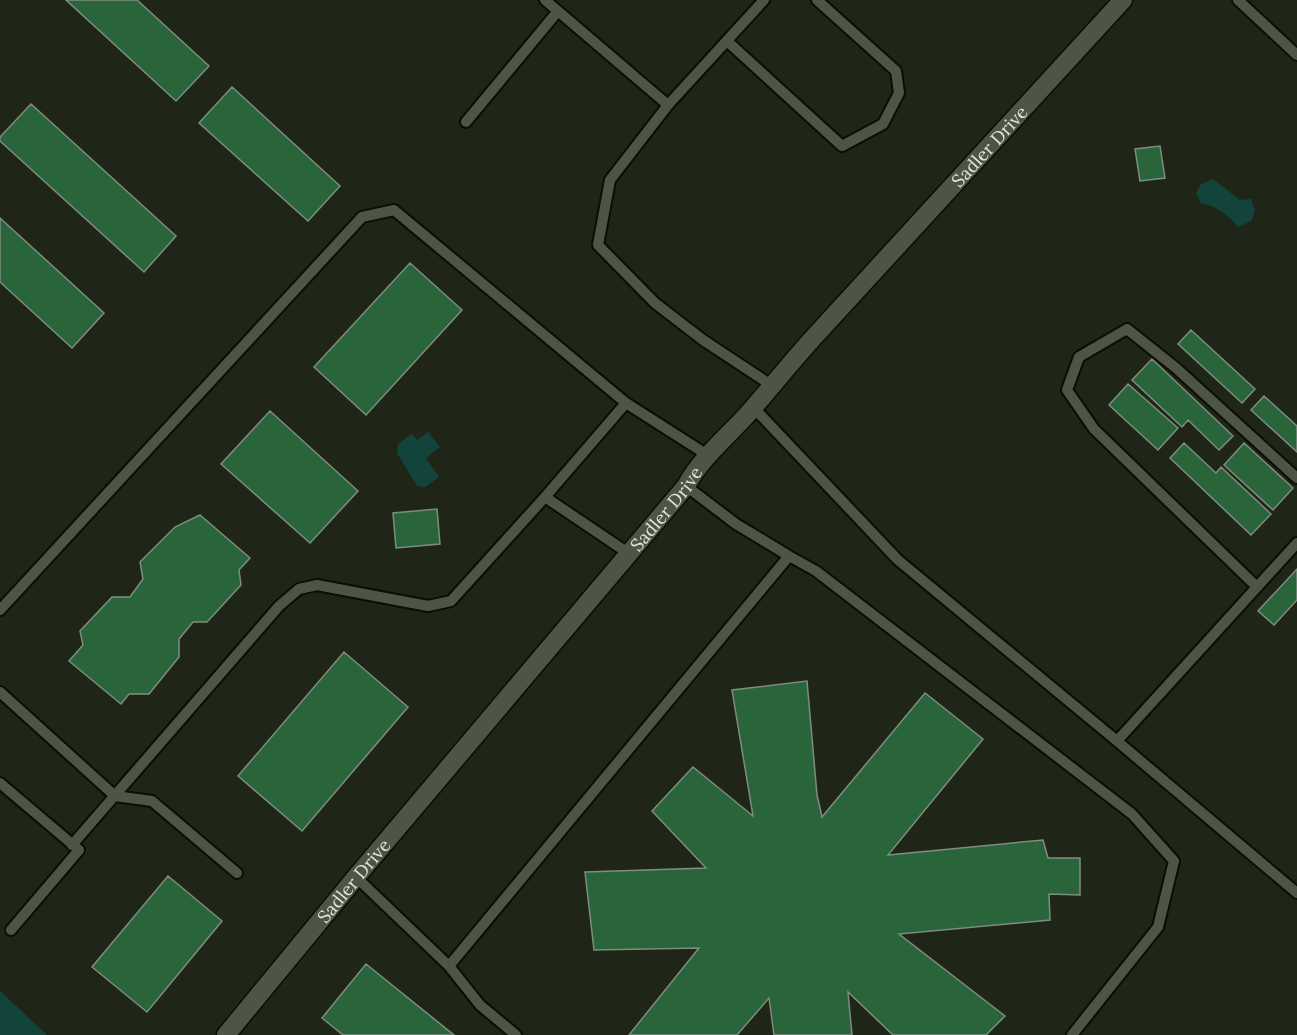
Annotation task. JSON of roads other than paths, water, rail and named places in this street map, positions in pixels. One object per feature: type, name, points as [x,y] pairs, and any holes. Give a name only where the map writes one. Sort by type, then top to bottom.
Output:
[{"type":"street","name":"Sadler Drive","points":[[226,1035],[356,877],[686,486],[695,469],[754,408],[771,385],[1123,0]]},
{"type":"lane","points":[[545,0],[668,105]]},
{"type":"lane","points":[[764,0],[668,105],[610,180],[598,245],[655,303],[703,340],[771,385]]},
{"type":"lane","points":[[727,40],[842,146],[883,124],[899,93],[896,71],[817,0]]},
{"type":"lane","points":[[1238,0],[1297,56]]},
{"type":"lane","points":[[466,122],[558,11]]},
{"type":"lane","points":[[0,610],[362,217],[394,210],[626,403],[709,456]]},
{"type":"lane","points":[[1257,587],[1094,429],[1067,390],[1079,357],[1127,329],[1176,368],[1297,478]]},
{"type":"lane","points":[[72,845],[279,606],[299,589],[317,585],[428,606],[451,601],[626,403]]},
{"type":"lane","points":[[754,408],[898,560],[1297,893]]},
{"type":"lane","points":[[686,486],[736,524],[816,571],[1132,814],[1174,861],[1158,927],[1072,1035]]},
{"type":"lane","points":[[545,497],[628,553]]},
{"type":"lane","points":[[1117,741],[1297,543]]},
{"type":"lane","points":[[449,966],[789,556]]},
{"type":"lane","points":[[0,692],[115,796],[152,801],[237,873]]},
{"type":"lane","points":[[0,783],[79,850],[11,930]]},
{"type":"lane","points":[[356,877],[449,966],[480,1005],[516,1035]]},
{"type":"water","points":[[1213,179],[1240,200],[1251,199],[1255,211],[1251,221],[1238,227],[1222,212],[1201,203],[1196,193],[1201,184]]},
{"type":"water","points":[[428,432],[440,447],[426,458],[439,477],[425,487],[417,486],[397,453],[398,444],[412,434],[417,440]]},
{"type":"water","points":[[0,991],[47,1035],[0,1035]]}]
